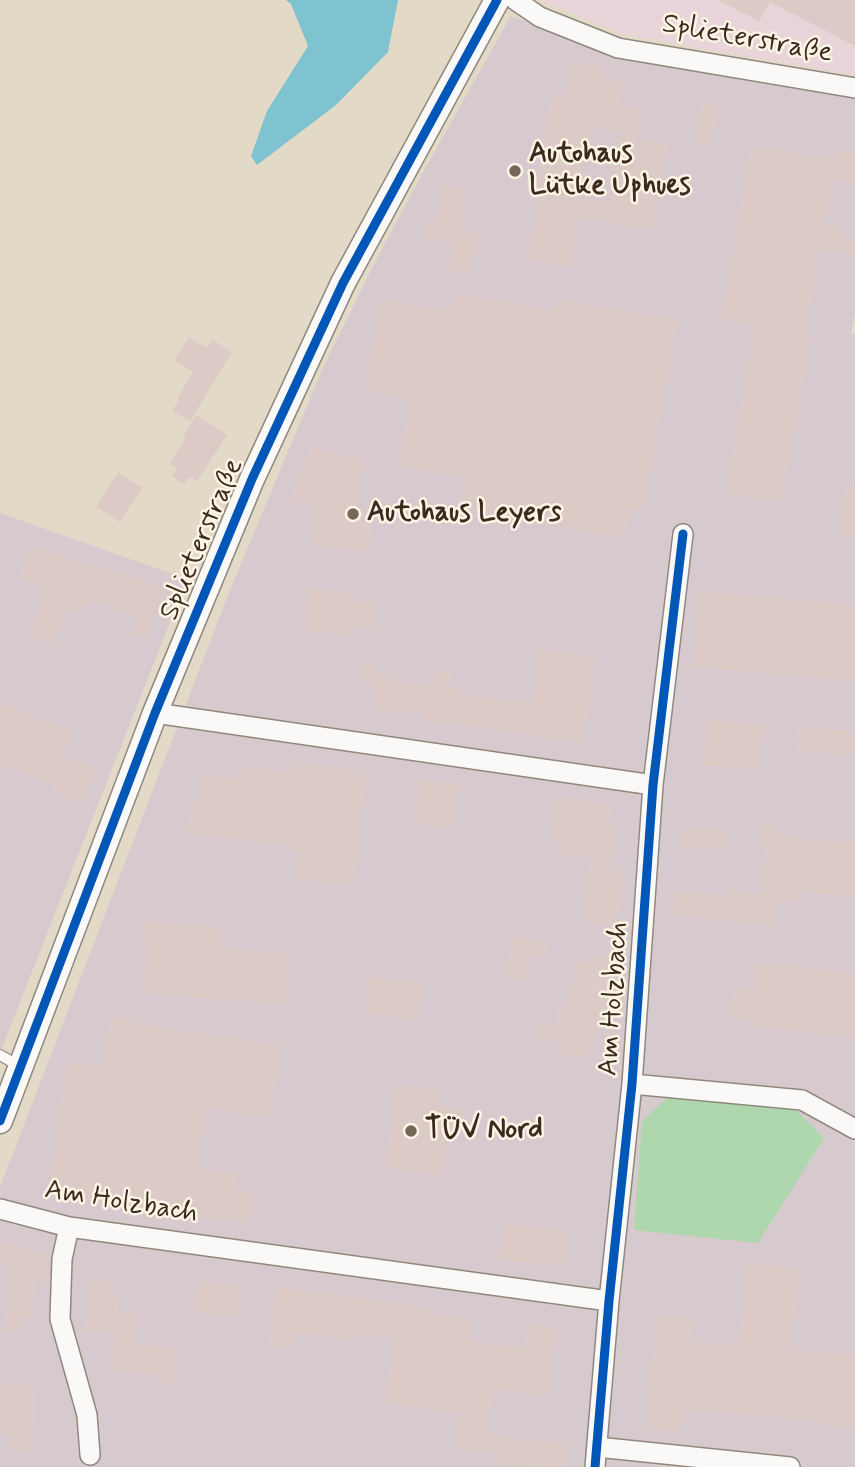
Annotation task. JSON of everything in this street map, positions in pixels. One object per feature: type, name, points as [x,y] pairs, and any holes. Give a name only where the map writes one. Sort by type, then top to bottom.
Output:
[{"type":"street","name":"Splieterstraße","points":[[0,1121],[10,1061],[252,479],[343,284],[497,0]]},
{"type":"street","name":"Splieterstraße","points":[[515,0],[540,17],[618,48],[855,88]]},
{"type":"street","name":"Am Holzbach","points":[[595,1467],[632,1084],[653,785],[683,534]]},
{"type":"street","points":[[155,713],[653,785]]},
{"type":"street","name":"Am Holzbach","points":[[632,1084],[802,1100],[855,1129]]},
{"type":"street","name":"Am Holzbach","points":[[0,1209],[69,1227],[609,1301]]},
{"type":"street","points":[[69,1227],[62,1259],[60,1320],[87,1415],[90,1455]]},
{"type":"street","points":[[597,1447],[790,1467]]},
{"type":"shaded area","points":[[540,0],[855,0],[855,76],[621,34]]},
{"type":"shaded area","points":[[511,16],[615,55],[855,97],[855,311],[851,333],[855,334],[855,1467],[0,1467],[0,1187],[230,590],[323,368],[376,260]]},
{"type":"shaded area","points":[[0,513],[187,579],[0,1053]]},
{"type":"green space","points":[[667,1098],[794,1108],[824,1138],[758,1243],[634,1230],[642,1122]]},
{"type":"water","points":[[286,0],[398,0],[388,52],[336,105],[257,165],[251,156],[267,111],[308,46],[291,4]]},
{"type":"building","points":[[718,0],[855,0],[855,46],[770,2],[759,21]]},
{"type":"building","points":[[573,61],[604,66],[601,79],[622,83],[618,105],[641,109],[636,140],[668,145],[653,229],[579,217],[570,267],[528,260],[540,191],[535,190],[552,92],[568,95]],"holes":[[[591,126],[620,132],[608,202],[579,198]]]},
{"type":"building","points":[[702,103],[718,106],[710,148],[694,146]]},
{"type":"building","points":[[751,146],[835,160],[837,151],[855,154],[855,184],[832,180],[824,225],[842,228],[841,237],[855,239],[855,255],[820,249],[805,333],[811,334],[781,501],[726,492],[755,325],[721,319]]},
{"type":"building","points":[[443,185],[467,189],[460,231],[477,234],[471,275],[449,271],[454,244],[424,238],[427,221],[436,222]]},
{"type":"building","points":[[461,294],[554,310],[555,299],[677,320],[643,509],[630,507],[624,538],[460,507],[466,478],[399,466],[410,399],[365,391],[381,299],[449,311],[451,301]]},
{"type":"building","points":[[189,337],[207,348],[213,340],[232,352],[190,421],[172,411],[193,372],[174,361]]},
{"type":"building","points":[[197,415],[227,435],[197,481],[189,477],[184,484],[172,476],[177,468],[169,464]]},
{"type":"building","points":[[311,447],[363,459],[359,507],[373,509],[369,551],[313,546],[316,504],[289,502]]},
{"type":"building","points":[[118,472],[142,488],[120,522],[96,507]]},
{"type":"building","points":[[846,486],[855,486],[855,538],[839,535]]},
{"type":"building","points":[[29,546],[164,587],[146,639],[130,633],[139,616],[92,601],[76,615],[67,605],[54,646],[29,638],[46,587],[19,578]]},
{"type":"building","points":[[309,589],[353,592],[352,601],[378,603],[376,629],[350,627],[350,635],[306,632]]},
{"type":"building","points":[[700,591],[855,605],[855,681],[693,666]]},
{"type":"building","points":[[539,650],[595,657],[583,742],[422,721],[422,714],[373,710],[375,683],[362,682],[363,661],[378,662],[376,676],[394,677],[393,682],[433,685],[435,670],[451,672],[449,687],[459,688],[458,694],[532,704]]},
{"type":"building","points":[[0,703],[73,731],[63,755],[95,768],[81,803],[52,791],[54,785],[0,764]]},
{"type":"building","points":[[708,720],[763,725],[759,770],[704,765]]},
{"type":"building","points":[[798,726],[854,732],[852,755],[796,750]]},
{"type":"building","points":[[296,763],[366,771],[353,885],[296,879],[300,851],[286,849],[287,845],[188,833],[191,799],[199,800],[202,774],[239,779],[241,766],[295,773]]},
{"type":"building","points":[[421,780],[459,785],[453,828],[415,823]]},
{"type":"building","points":[[557,797],[612,805],[609,827],[615,828],[609,869],[623,871],[616,927],[582,922],[591,858],[560,854],[562,843],[551,842]]},
{"type":"building","points":[[761,825],[777,827],[777,836],[855,843],[855,896],[799,891],[798,902],[777,901],[775,926],[673,914],[675,891],[727,896],[727,890],[762,894],[766,846],[759,845]]},
{"type":"building","points":[[681,828],[725,831],[723,850],[679,846]]},
{"type":"building","points":[[142,921],[221,927],[219,948],[289,954],[285,1004],[144,993],[148,944],[140,943]]},
{"type":"building","points":[[512,936],[548,942],[545,958],[529,956],[526,981],[506,979]]},
{"type":"building","points":[[587,957],[609,958],[607,982],[627,984],[626,997],[607,996],[604,1024],[597,1023],[595,1040],[590,1039],[588,1059],[560,1055],[561,1042],[539,1040],[540,1023],[557,1025],[558,1005],[567,1006],[568,990],[573,991],[575,962],[587,962]]},
{"type":"building","points":[[757,963],[785,966],[785,963],[800,964],[799,968],[855,973],[855,1037],[751,1026],[752,1021],[731,1019],[734,989],[754,991]]},
{"type":"building","points":[[369,977],[422,984],[417,1020],[365,1013]]},
{"type":"building","points":[[111,1016],[138,1020],[137,1024],[280,1045],[270,1117],[206,1108],[197,1169],[236,1174],[233,1191],[253,1193],[250,1223],[48,1195],[67,1061],[104,1066],[102,1056]]},
{"type":"building","name":"TÜV Nord","points":[[395,1085],[438,1090],[436,1106],[464,1109],[462,1132],[447,1131],[442,1175],[386,1168]]},
{"type":"building","points":[[503,1224],[567,1231],[563,1266],[499,1259]]},
{"type":"building","points":[[0,1241],[47,1253],[46,1256],[50,1257],[49,1282],[35,1280],[33,1318],[20,1317],[19,1331],[4,1331],[6,1309],[11,1309],[13,1266],[0,1264]]},
{"type":"building","points":[[747,1263],[799,1268],[791,1349],[855,1356],[855,1428],[817,1424],[819,1421],[683,1409],[681,1432],[647,1428],[651,1380],[646,1380],[648,1364],[653,1364],[657,1316],[692,1319],[690,1342],[739,1346]]},
{"type":"building","points":[[90,1280],[112,1282],[111,1294],[120,1294],[118,1312],[139,1314],[136,1344],[178,1348],[175,1384],[158,1383],[159,1375],[111,1370],[115,1333],[85,1330]]},
{"type":"building","points":[[198,1281],[241,1287],[237,1317],[194,1311]]},
{"type":"building","points":[[277,1287],[409,1305],[427,1309],[426,1313],[472,1320],[469,1341],[524,1348],[528,1324],[557,1328],[547,1396],[493,1388],[486,1435],[570,1444],[567,1467],[496,1465],[497,1453],[455,1449],[459,1413],[385,1403],[394,1339],[355,1334],[354,1340],[294,1332],[292,1349],[268,1346]]},
{"type":"building","points":[[0,1385],[34,1385],[34,1431],[28,1454],[8,1450],[11,1436],[0,1435]]},
{"type":"cycle path","points":[[0,1121],[155,713],[252,479],[343,283],[497,0]]},
{"type":"cycle path","points":[[595,1467],[632,1084],[653,785],[683,534]]},
{"type":"place","name":"Autohaus Lütke Uphues","points":[[515,171]]},
{"type":"place","name":"Autohaus Leyers","points":[[353,514]]},
{"type":"place","name":"TÜV Nord","points":[[411,1131]]}]
